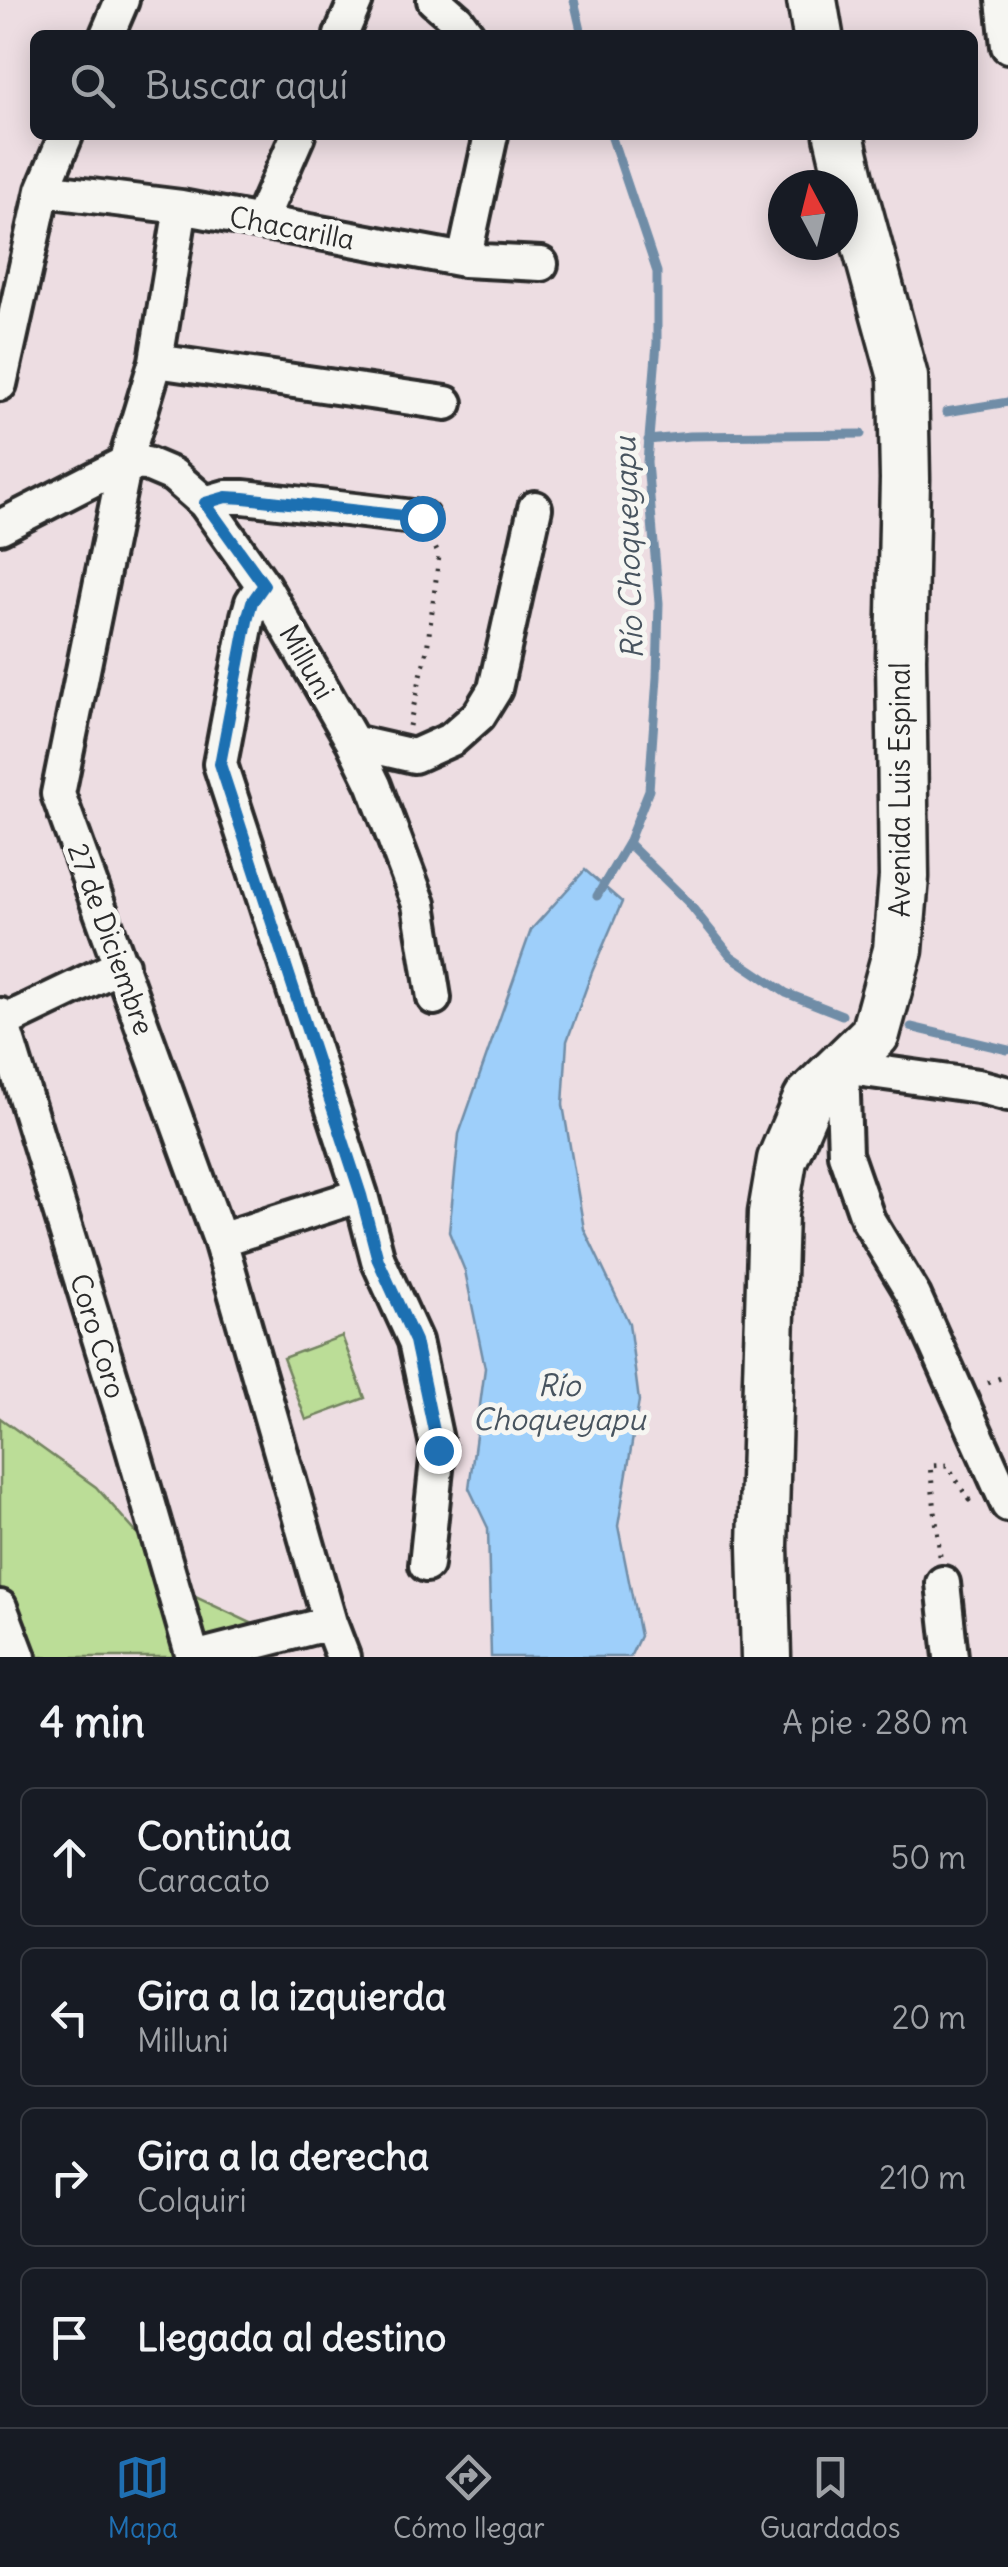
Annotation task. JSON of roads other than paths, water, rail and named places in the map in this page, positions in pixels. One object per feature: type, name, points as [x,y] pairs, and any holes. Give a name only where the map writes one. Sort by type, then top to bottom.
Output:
[{"type":"street","points":[[110,30],[122,0]]},
{"type":"street","points":[[343,30],[356,0]]},
{"type":"street","points":[[434,0],[464,30]]},
{"type":"street","points":[[812,0],[817,30]]},
{"type":"street","points":[[1003,0],[1008,46]]},
{"type":"street","points":[[0,384],[43,190],[64,140]]},
{"type":"street","points":[[260,222],[296,140]]},
{"type":"street","points":[[464,260],[491,140]]},
{"type":"street","name":"Avenida Luis Espinal","points":[[766,1657],[763,1546],[773,1213],[782,1160],[808,1099],[875,1034],[898,950],[904,877],[903,377],[840,140]]},
{"type":"street","name":"Chacarilla","points":[[43,190],[181,208],[464,260],[541,264]]},
{"type":"street","name":"27 de Diciembre","points":[[181,208],[156,361],[126,463],[58,794],[220,1240],[342,1657]]},
{"type":"street","points":[[156,361],[446,403]]},
{"type":"street","points":[[0,528],[126,463]]},
{"type":"street","name":"Milluni","points":[[126,463],[147,464],[173,475],[205,503],[264,585],[354,742],[374,785],[418,904],[434,998]]},
{"type":"street","points":[[205,503],[226,497],[244,498],[422,518]]},
{"type":"street","points":[[354,742],[414,756],[452,739],[479,715],[495,688],[535,508]]},
{"type":"street","points":[[264,585],[248,616],[220,764],[361,1195],[378,1260],[415,1341],[438,1450],[426,1564]]},
{"type":"street","points":[[1,1019],[122,965]]},
{"type":"street","name":"Coro Coro","points":[[1,1019],[196,1657]]},
{"type":"street","points":[[1008,1094],[978,1086],[842,1067],[844,1154],[868,1220],[914,1296],[1008,1504]]},
{"type":"street","points":[[220,1240],[361,1195]]},
{"type":"street","points":[[943,1583],[952,1657]]},
{"type":"street","points":[[0,1607],[19,1657]]},
{"type":"street","points":[[196,1657],[330,1623]]},
{"type":"water","name":"Río Choqueyapu","points":[[585,870],[622,902],[567,1041],[563,1105],[584,1229],[629,1323],[639,1401],[618,1526],[640,1636],[630,1657],[491,1657],[488,1528],[469,1488],[485,1368],[465,1271],[449,1232],[459,1134],[531,930]]},
{"type":"waterway","name":"Río Choqueyapu","points":[[574,0],[581,30]]},
{"type":"waterway","name":"Río Choqueyapu","points":[[597,896],[628,843],[649,790],[659,603],[647,462],[657,343],[657,272],[613,140]]},
{"type":"waterway","points":[[946,412],[1008,402]]},
{"type":"waterway","points":[[648,440],[861,434]]},
{"type":"waterway","points":[[628,843],[687,901],[731,956],[786,993],[842,1015]]},
{"type":"waterway","points":[[911,1027],[1008,1050]]}]
